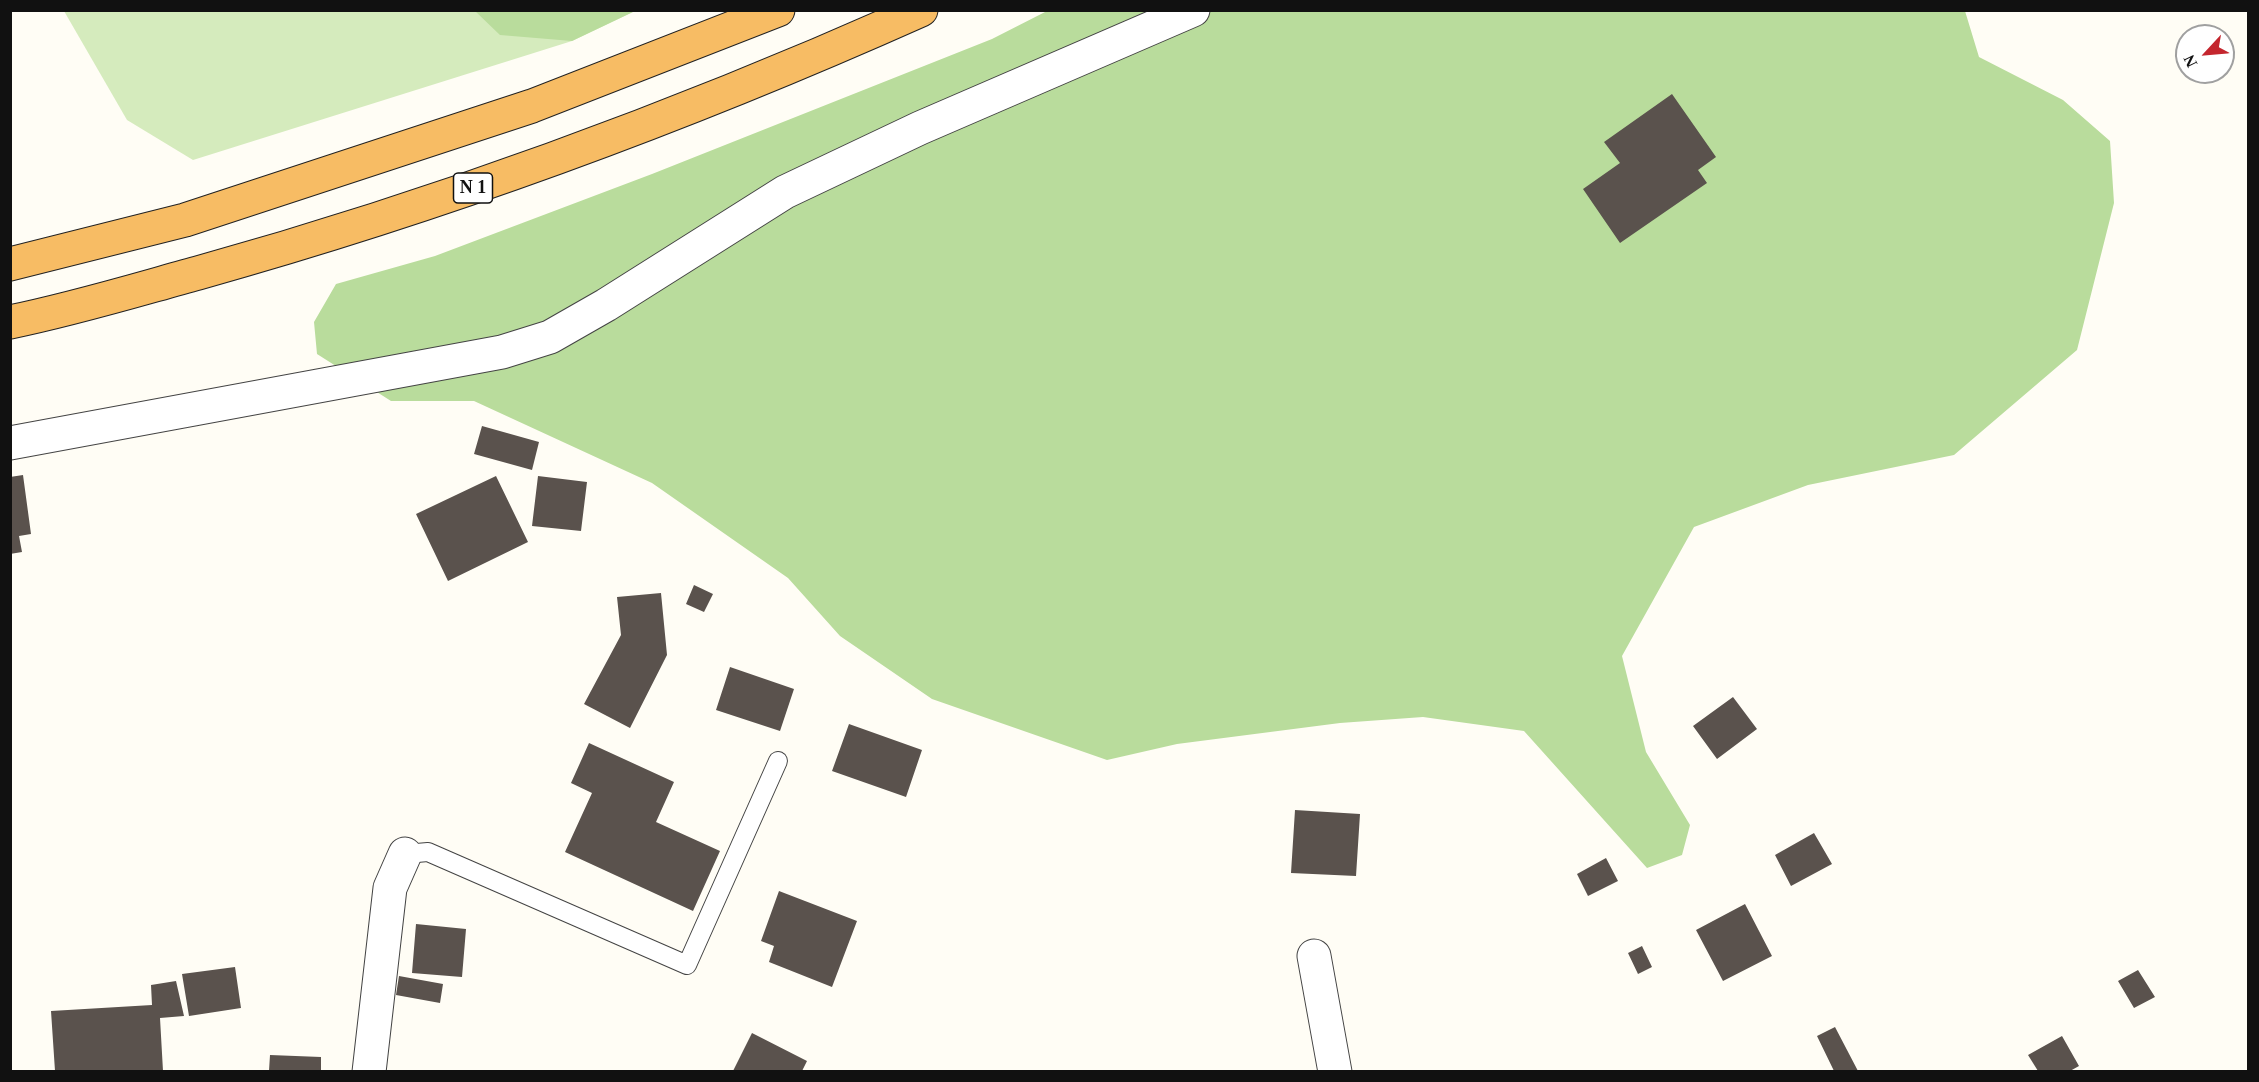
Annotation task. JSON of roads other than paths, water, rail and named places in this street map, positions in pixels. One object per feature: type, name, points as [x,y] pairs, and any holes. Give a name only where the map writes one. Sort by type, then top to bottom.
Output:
[{"type":"highway","points":[[10,264],[185,220],[521,110],[778,10]]},
{"type":"highway","name":"N 1","points":[[10,322],[57,312],[326,237],[501,178],[803,63],[921,10]]},
{"type":"street","points":[[10,443],[502,352],[550,337],[606,305],[785,192],[920,128],[1192,10]]},
{"type":"street","points":[[369,1071],[390,888],[405,854]]},
{"type":"street","points":[[1314,956],[1335,1071]]},
{"type":"lane","points":[[405,854],[428,852],[687,965],[778,761]]}]
